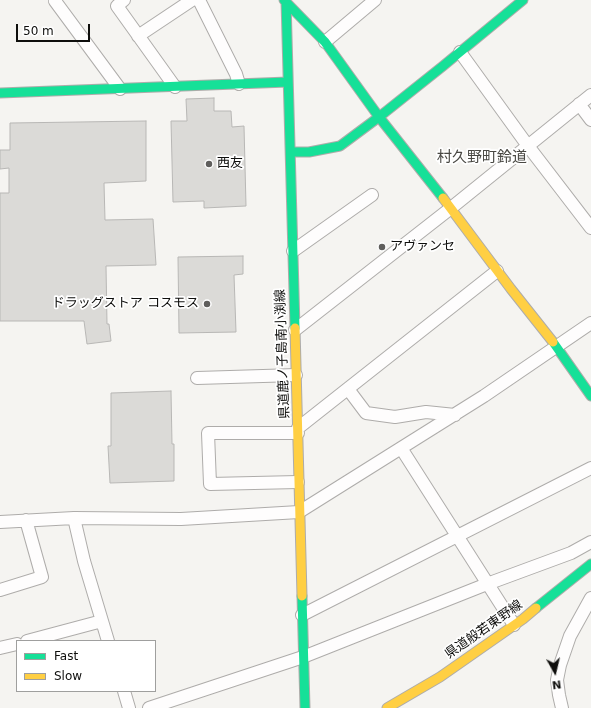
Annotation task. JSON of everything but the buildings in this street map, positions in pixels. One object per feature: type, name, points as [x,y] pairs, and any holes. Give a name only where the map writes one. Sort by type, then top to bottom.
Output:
[{"type":"street","points":[[56,0],[55,1],[120,89]]},
{"type":"street","points":[[124,0],[117,6],[175,87]]},
{"type":"street","points":[[138,36],[192,0]]},
{"type":"street","points":[[199,0],[236,74],[239,84]]},
{"type":"street","points":[[285,0],[325,42],[379,116],[590,391]]},
{"type":"street","name":"県道鹿ノ子島南小渕線","points":[[285,0],[291,152],[298,482],[305,708]]},
{"type":"street","points":[[325,42],[375,0]]},
{"type":"street","points":[[291,152],[309,152],[340,146],[524,0]]},
{"type":"street","points":[[460,52],[528,146],[591,228]]},
{"type":"street","points":[[0,93],[288,82]]},
{"type":"street","points":[[295,330],[451,208],[591,95]]},
{"type":"street","points":[[579,104],[591,120]]},
{"type":"street","points":[[293,251],[372,195]]},
{"type":"street","points":[[298,482],[210,484],[208,433],[298,431],[348,389],[497,271]]},
{"type":"street","points":[[0,522],[74,518],[181,519],[299,512],[484,396],[591,323]]},
{"type":"street","points":[[197,378],[296,375]]},
{"type":"street","points":[[348,389],[366,413],[395,417],[426,412],[454,415]]},
{"type":"street","points":[[401,448],[514,626]]},
{"type":"street","points":[[302,615],[591,468]]},
{"type":"street","points":[[74,518],[84,561],[108,640]]},
{"type":"street","points":[[0,590],[42,578],[26,520]]},
{"type":"street","points":[[149,708],[303,657],[571,553],[591,542]]},
{"type":"street","name":"県道般若東野線","points":[[387,708],[440,677],[514,626],[591,564]]},
{"type":"street","points":[[562,708],[557,680],[560,665],[570,636],[591,598]]},
{"type":"street","points":[[31,640],[102,621]]},
{"type":"street","points":[[0,648],[16,644]]},
{"type":"street","points":[[124,692],[129,708]]},
{"type":"traffic: fast","points":[[284,0],[325,42],[379,117],[443,198]]},
{"type":"traffic: fast","points":[[286,0],[295,328]]},
{"type":"traffic: fast","points":[[291,152],[309,152],[340,146],[443,66],[523,0]]},
{"type":"traffic: fast","points":[[0,93],[288,82]]},
{"type":"traffic: fast","points":[[553,342],[591,396]]},
{"type":"traffic: fast","points":[[536,608],[591,564]]},
{"type":"traffic: fast","points":[[302,596],[305,708]]},
{"type":"traffic: slow","points":[[443,198],[511,289],[553,342]]},
{"type":"traffic: slow","points":[[295,328],[302,596]]},
{"type":"traffic: slow","points":[[387,708],[440,677],[523,619],[536,608]]},
{"type":"place","name":"西友","points":[[209,164]]},
{"type":"place","name":"アヴァンセ","points":[[382,247]]},
{"type":"place","name":"ドラッグストア コスモス","points":[[207,304]]},
{"type":"district","name":"村久野町鈴道","points":[[482,158]]}]
